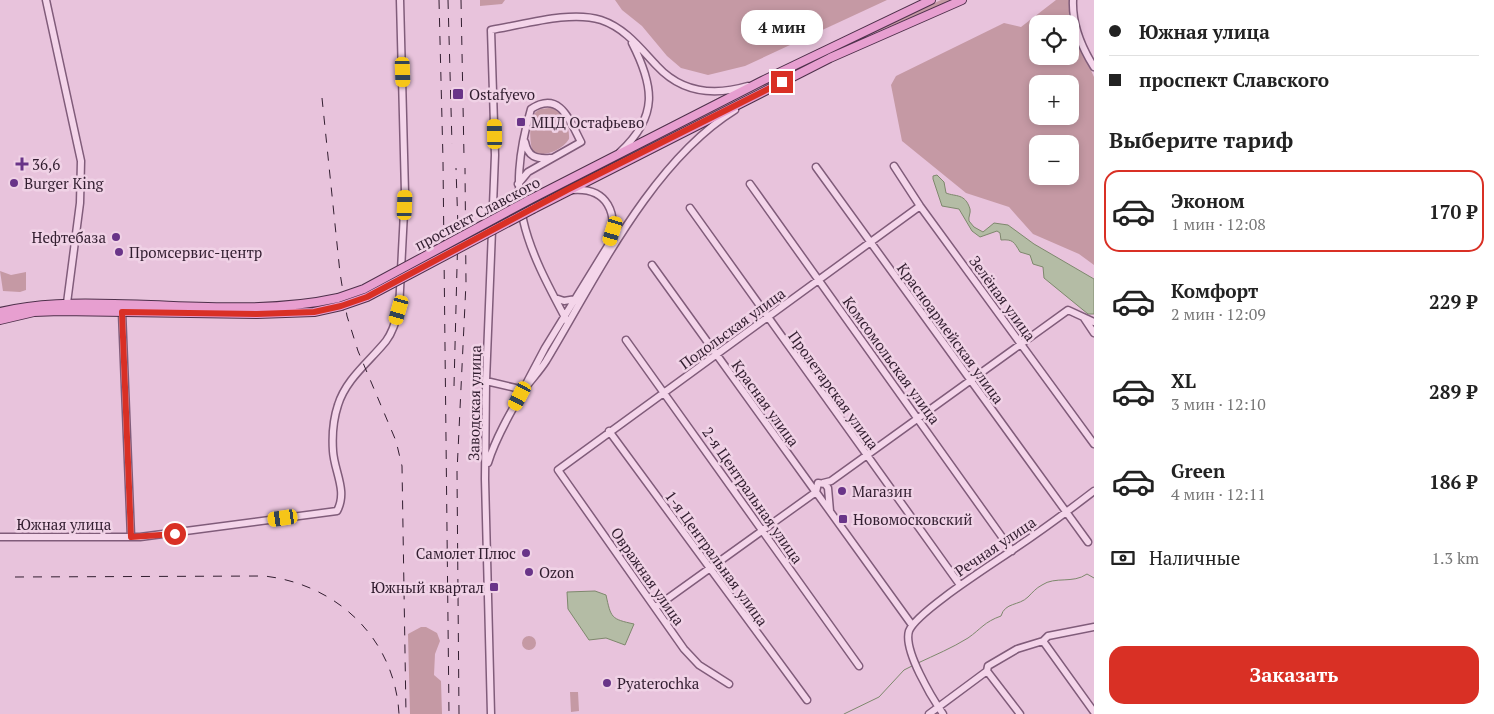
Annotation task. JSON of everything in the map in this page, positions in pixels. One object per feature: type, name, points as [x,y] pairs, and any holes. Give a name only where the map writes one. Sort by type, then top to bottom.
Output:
[{"type":"main road","name":"проспект Славского","points":[[0,320],[34,312],[257,314],[314,312],[340,302],[529,200],[762,81],[931,0]]},
{"type":"main road","name":"проспект Славского","points":[[0,312],[33,306],[67,304],[256,307],[340,302],[367,297],[567,190],[830,58],[962,0]]},
{"type":"street","points":[[46,0],[81,161],[80,203],[67,304]]},
{"type":"street","name":"Южная улица","points":[[0,537],[131,537],[175,534],[337,511],[342,494],[333,454],[332,439],[338,405],[358,371],[387,340],[394,327],[399,310],[405,192],[400,0]]},
{"type":"street","points":[[1074,0],[1075,24],[1085,52],[1094,67]]},
{"type":"street","name":"Заводская улица","points":[[491,714],[485,479],[486,381],[494,188],[494,92],[491,30],[568,17],[586,17],[606,22],[629,37]]},
{"type":"street","points":[[629,37],[658,67],[684,86],[696,91],[728,92],[762,81]]},
{"type":"street","points":[[614,158],[632,141],[640,129],[645,120],[650,97],[645,67],[629,37]]},
{"type":"street","points":[[485,479],[492,450],[524,390],[544,363],[567,320],[638,210],[668,170],[694,142],[719,120],[766,90]]},
{"type":"street","points":[[518,184],[528,172],[581,142],[566,111],[560,107],[544,104],[530,109],[518,184],[519,202],[525,232],[567,320]]},
{"type":"street","points":[[524,138],[531,155],[535,158],[552,158]]},
{"type":"street","name":"Зелёная улица","points":[[894,166],[920,206],[1094,444]]},
{"type":"street","name":"Красноармейская улица","points":[[816,167],[868,242],[1088,542]]},
{"type":"street","name":"Комсомольская улица","points":[[750,184],[1012,551]]},
{"type":"street","points":[[567,190],[580,189],[601,197],[608,205],[614,222],[609,244],[576,299],[567,320]]},
{"type":"street","name":"Подольская улица","points":[[558,470],[609,431],[819,280],[868,242],[920,206]]},
{"type":"street","name":"Пролетарская улица","points":[[690,208],[960,585]]},
{"type":"street","name":"Красная улица","points":[[652,265],[809,482],[822,488],[830,511],[912,625]]},
{"type":"street","points":[[555,298],[564,301],[576,299]]},
{"type":"street","points":[[656,607],[1068,310],[1094,322]]},
{"type":"street","points":[[122,312],[131,537]]},
{"type":"street","points":[[1083,317],[1094,333]]},
{"type":"street","name":"2-я Центральная улица","points":[[626,340],[859,666]]},
{"type":"street","points":[[486,381],[524,390]]},
{"type":"street","name":"1-я Центральная улица","points":[[609,431],[806,700]]},
{"type":"street","name":"Овражная улица","points":[[558,470],[690,657],[729,684]]},
{"type":"street","name":"Красная улица","points":[[822,488],[830,511]]},
{"type":"street","name":"Речная улица","points":[[912,625],[960,585],[1012,551],[1094,491]]},
{"type":"street","points":[[912,625],[908,637],[913,658],[943,714]]},
{"type":"street","points":[[929,714],[987,671],[988,666],[1017,649],[1043,641],[1048,636],[1094,627]]},
{"type":"street","points":[[1043,641],[1094,712]]},
{"type":"street","points":[[987,671],[1020,714]]},
{"type":"shaded area","points":[[480,0],[505,0],[502,4],[480,6]]},
{"type":"shaded area","points":[[615,0],[887,0],[745,66],[708,75],[681,68],[667,56],[642,26],[622,10]]},
{"type":"shaded area","points":[[941,0],[953,0],[862,38],[864,36]]},
{"type":"shaded area","points":[[1056,0],[1069,0],[1069,15],[1037,15]]},
{"type":"shaded area","points":[[1029,21],[1029,65],[1079,65],[1079,43],[1094,77],[1094,265],[1079,254],[1033,234],[1009,207],[966,193],[902,141],[891,85],[896,76],[1004,23],[1021,27]]},
{"type":"shaded area","points":[[545,108],[553,108],[560,113],[565,121],[569,139],[554,151],[534,154],[530,138],[534,114]]},
{"type":"shaded area","points":[[937,175],[944,182],[946,193],[966,200],[970,209],[969,221],[974,227],[983,232],[994,223],[1008,225],[1034,244],[1094,279],[1094,314],[1088,314],[1044,278],[1043,267],[1033,264],[1030,255],[1020,252],[1013,242],[1001,240],[1000,233],[997,231],[980,237],[972,231],[959,209],[942,206],[933,179],[933,176]]},
{"type":"shaded area","points":[[0,271],[11,275],[26,272],[26,290],[20,292],[3,291]]},
{"type":"shaded area","points":[[595,591],[606,595],[609,609],[616,619],[634,624],[625,645],[606,638],[589,640],[568,609],[567,592]]},
{"type":"shaded area","points":[[421,627],[426,627],[437,633],[440,641],[435,654],[434,675],[441,681],[442,714],[410,714],[408,634]]},
{"type":"shaded area","points":[[529,636],[534,638],[536,643],[534,648],[529,650],[524,648],[522,643],[524,638]]},
{"type":"shaded area","points":[[570,692],[578,692],[579,711],[571,712]]},
{"type":"waterway","points":[[918,663],[968,638],[987,623],[1001,616],[1006,608],[1024,600],[1047,582],[1076,579],[1087,574],[1094,578]]},
{"type":"waterway","points":[[844,714],[879,697],[904,670],[914,665]]},
{"type":"railway","points":[[439,0],[443,160]]},
{"type":"railway","points":[[448,0],[452,144]]},
{"type":"railway","points":[[461,0],[464,157]]},
{"type":"railway","points":[[322,98],[340,273],[347,316],[358,351],[396,441],[402,466],[406,714]]},
{"type":"railway","points":[[443,162],[449,714]]},
{"type":"railway","points":[[454,386],[458,228],[456,168]]},
{"type":"railway","points":[[459,714],[457,472],[466,283],[465,168]]},
{"type":"railway","points":[[15,577],[264,576],[291,581],[315,590],[338,603],[374,639],[386,662],[395,687],[399,714]]},
{"type":"place","name":"Ostafyevo","points":[[458,94]]},
{"type":"place","name":"МЦД Остафьево","points":[[521,122]]},
{"type":"place","name":"36,6","points":[[22,164]]},
{"type":"place","name":"Burger King","points":[[14,183]]},
{"type":"place","name":"Нефтебаза","points":[[116,237]]},
{"type":"place","name":"Промсервис-центр","points":[[119,252]]},
{"type":"place","name":"Магазин","points":[[842,491]]},
{"type":"place","name":"Новомосковский","points":[[843,519]]},
{"type":"place","name":"Самолет Плюс","points":[[526,553]]},
{"type":"place","name":"Ozon","points":[[529,572]]},
{"type":"place","name":"Южный квартал","points":[[494,587]]},
{"type":"place","name":"Pyaterochka","points":[[607,683]]},
{"type":"route","points":[[175,534],[131,537],[122,312],[257,314],[314,312],[341,306],[367,297],[567,190],[782,82]]}]
